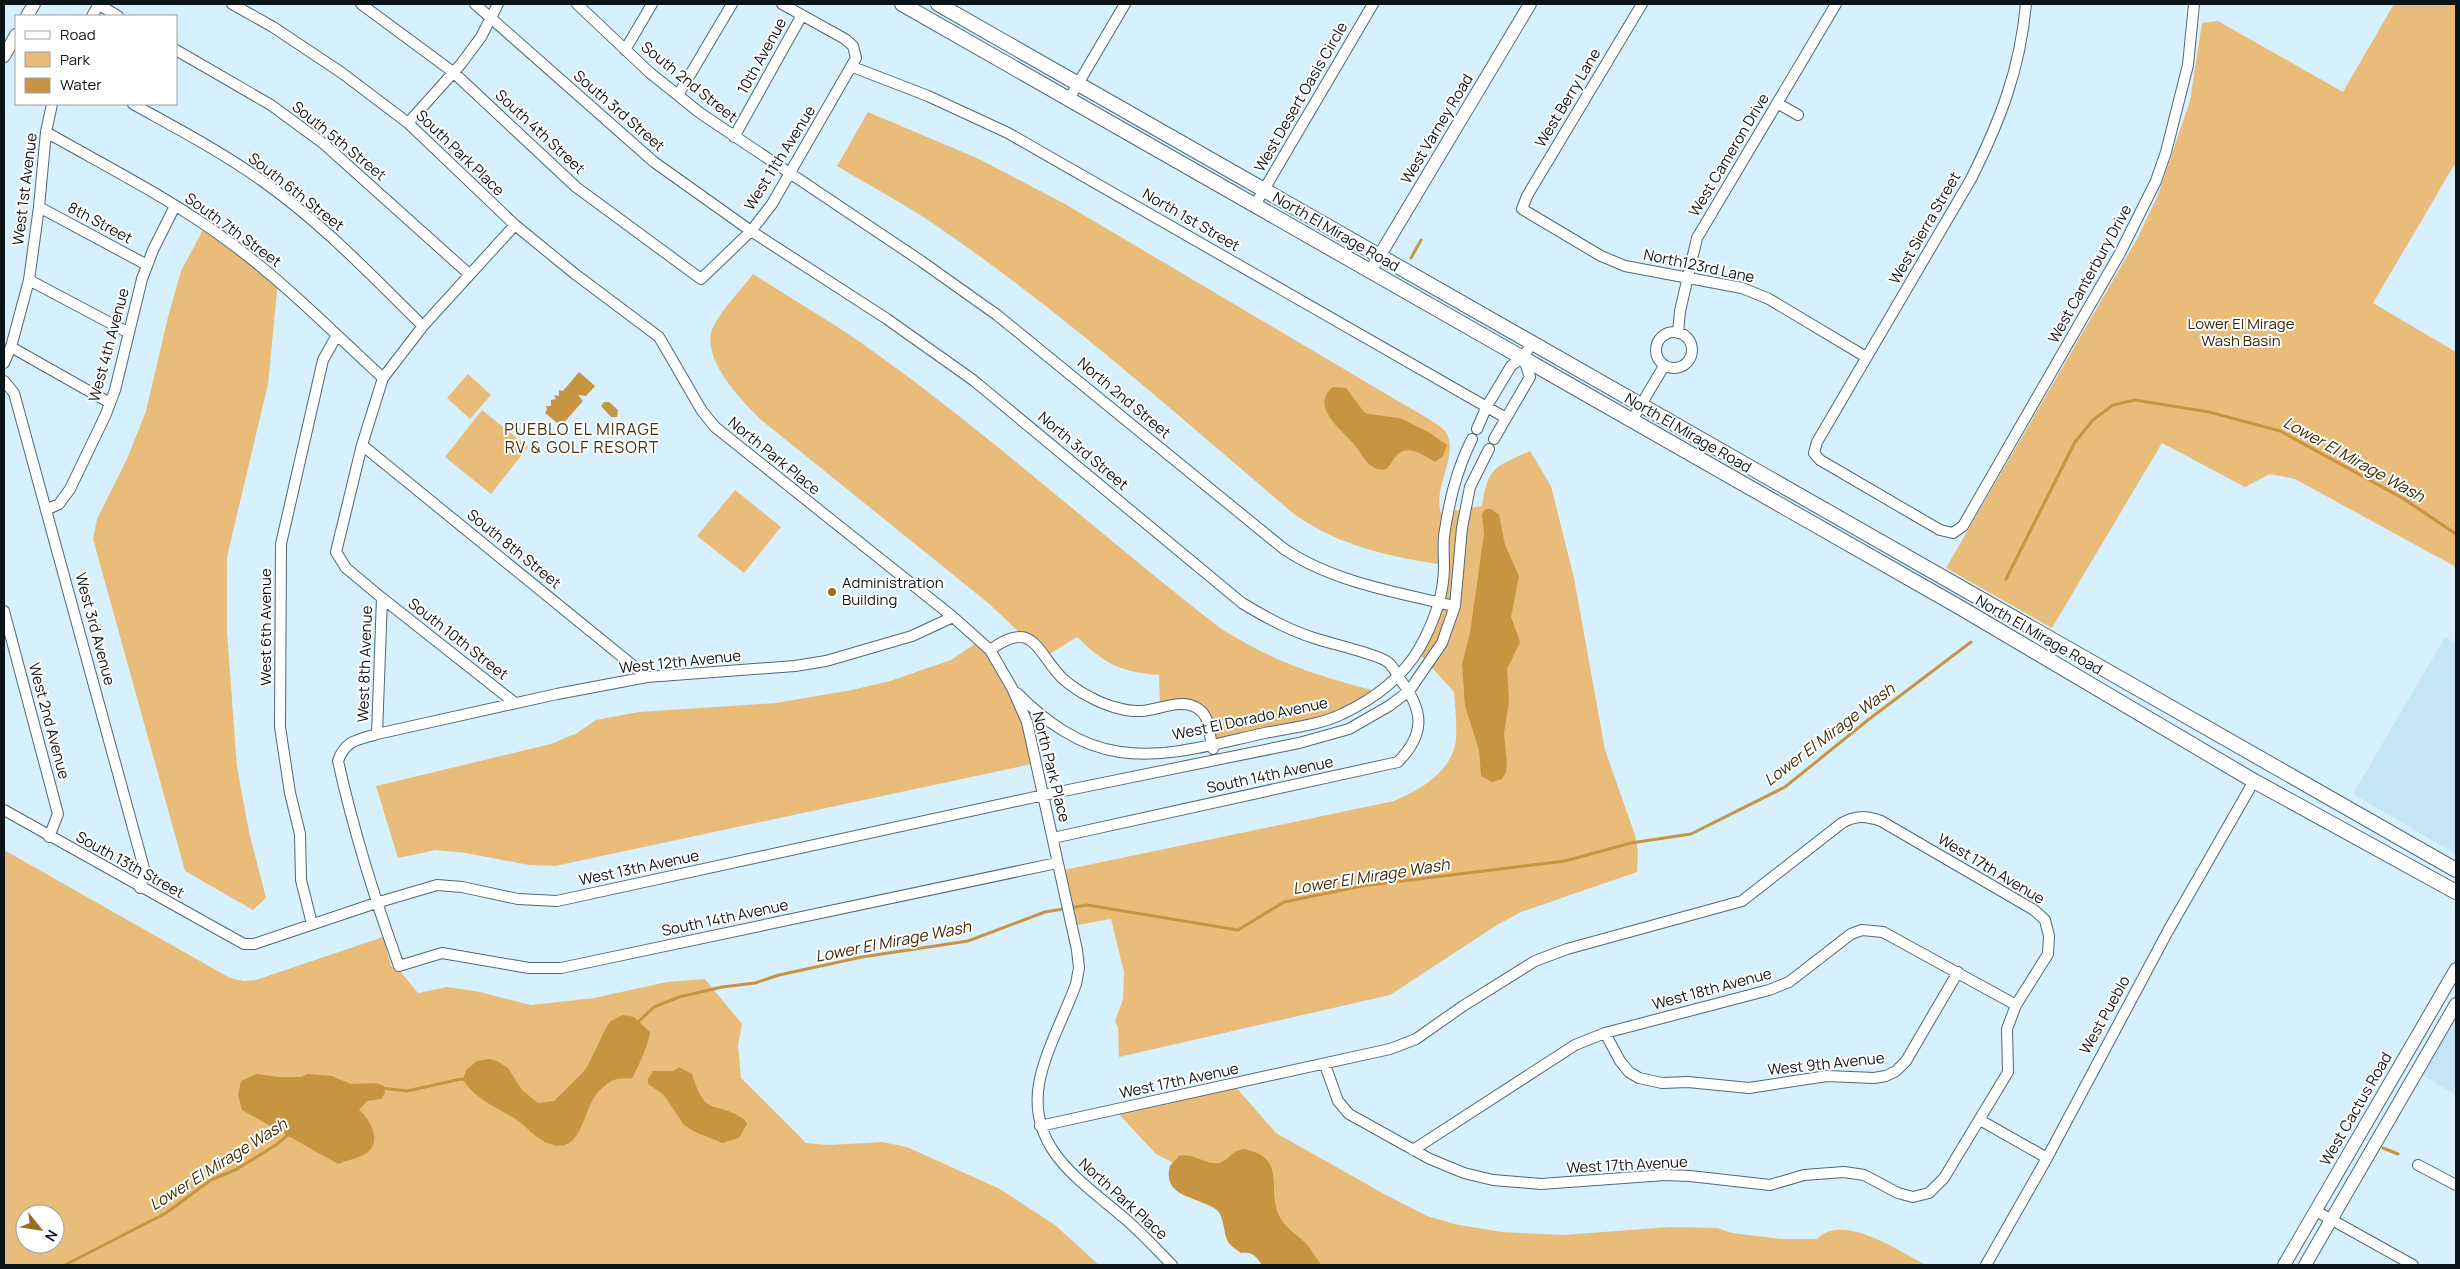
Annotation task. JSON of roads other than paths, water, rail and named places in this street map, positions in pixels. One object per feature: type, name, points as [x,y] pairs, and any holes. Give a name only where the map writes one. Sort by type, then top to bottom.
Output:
[{"type":"main road","name":"North El Mirage Road","points":[[902,4],[1961,608],[2254,780],[2456,892]]},
{"type":"main road","name":"North El Mirage Road","points":[[938,4],[2456,870]]},
{"type":"street","points":[[28,15],[34,4]]},
{"type":"street","points":[[93,15],[99,4],[116,15]]},
{"type":"street","name":"South Park Place","points":[[232,4],[272,27],[342,73],[408,123],[515,225],[575,274],[659,337]]},
{"type":"street","name":"South 4th Street","points":[[361,4],[453,72],[576,187],[701,279]]},
{"type":"street","name":"South 3rd Street","points":[[475,4],[600,117],[654,162],[751,232]]},
{"type":"street","points":[[408,123],[481,37],[498,4]]},
{"type":"street","name":"South 2nd Street","points":[[577,4],[625,50],[678,95],[734,137],[790,174]]},
{"type":"street","points":[[625,50],[652,4]]},
{"type":"street","points":[[678,95],[732,4]]},
{"type":"street","points":[[782,4],[854,46],[856,58],[852,66]]},
{"type":"street","points":[[1069,99],[1125,4]]},
{"type":"street","name":"West Desert Oasis Circle","points":[[1256,205],[1373,4]]},
{"type":"street","name":"West Varney Road","points":[[1371,270],[1530,4]]},
{"type":"street","name":"West Berry Lane","points":[[1522,210],[1528,196],[1642,4]]},
{"type":"street","name":"West Cameron Drive","points":[[1678,333],[1697,238],[1836,4]]},
{"type":"street","name":"West Sierra Street","points":[[1814,453],[1817,442],[1971,179],[1988,145],[2013,81],[2020,50],[2026,4]]},
{"type":"street","name":"West Canterbury Drive","points":[[1814,453],[1820,460],[1932,525],[1953,533],[1963,526],[2139,219],[2156,181],[2174,123],[2188,65],[2194,4]]},
{"type":"street","name":"10th Avenue","points":[[734,137],[802,15]]},
{"type":"street","points":[[4,56],[15,37]]},
{"type":"street","name":"South 5th Street","points":[[178,51],[271,105],[324,144],[469,274]]},
{"type":"street","name":"West 11th Avenue","points":[[701,279],[751,232],[772,204],[852,66]]},
{"type":"street","name":"North 1st Street","points":[[852,66],[928,96],[1008,133],[1506,418]]},
{"type":"street","points":[[1777,103],[1798,115]]},
{"type":"street","name":"West 1st Avenue","points":[[4,363],[11,347],[29,280],[39,207],[46,132],[52,105]]},
{"type":"street","name":"South 6th Street","points":[[135,105],[208,146],[262,180],[322,228],[423,326]]},
{"type":"street","name":"South 7th Street","points":[[46,132],[175,206],[255,262],[384,378]]},
{"type":"street","name":"North 2nd Street","points":[[790,174],[921,261],[997,315],[1083,383],[1244,518],[1303,562],[1334,574],[1455,606]]},
{"type":"street","name":"West 4th Avenue","points":[[48,510],[59,504],[70,489],[110,403],[147,265],[175,206]]},
{"type":"street","name":"8th Street","points":[[39,207],[147,265]]},
{"type":"street","name":"North123rd Lane","points":[[1522,210],[1601,256],[1626,266],[1742,288],[1769,299],[1866,357]]},
{"type":"street","name":"West 8th Avenue","points":[[399,966],[376,903],[355,834],[338,761],[342,750],[351,742],[377,734],[382,598],[346,568],[336,552],[362,445],[384,378],[423,326],[515,225]]},
{"type":"street","name":"North 3rd Street","points":[[751,232],[888,319],[973,380],[1242,603],[1279,624],[1312,638],[1389,662],[1399,677]]},
{"type":"street","points":[[29,280],[129,333]]},
{"type":"street","points":[[1678,333],[1683,334],[1690,343],[1691,354],[1689,360],[1681,367],[1664,366],[1657,356],[1657,344],[1666,334],[1678,333]]},
{"type":"street","name":"West 6th Avenue","points":[[312,924],[301,880],[300,834],[290,793],[280,726],[281,544],[323,360],[337,335]]},
{"type":"street","name":"North Park Place","points":[[659,337],[714,427],[953,617],[990,650],[1012,688],[1027,722],[1054,838],[1057,862],[1072,924],[1079,968],[1074,992],[1039,1084],[1040,1126],[1058,1159],[1080,1183],[1130,1222],[1172,1265]]},
{"type":"street","points":[[1477,429],[1487,406],[1511,366],[1523,357],[1533,342]]},
{"type":"street","points":[[11,347],[110,403]]},
{"type":"street","points":[[1494,439],[1530,377],[1523,357]]},
{"type":"street","points":[[1632,420],[1664,366]]},
{"type":"street","name":"West 3rd Avenue","points":[[4,381],[14,393],[48,510],[145,872],[140,888]]},
{"type":"street","name":"West El Dorado Avenue","points":[[1012,688],[1042,718],[1094,745],[1118,752],[1165,752],[1212,744],[1292,728],[1341,714],[1380,692],[1399,677],[1428,633],[1442,587],[1444,538],[1448,504],[1460,462],[1472,439]]},
{"type":"street","name":"South 8th Street","points":[[362,445],[647,677]]},
{"type":"street","name":"West El Dorado Avenue","points":[[1044,795],[1299,743],[1349,729],[1389,706],[1409,691],[1442,643],[1455,606],[1466,506],[1470,487],[1488,449]]},
{"type":"street","name":"South 10th Street","points":[[382,598],[515,703]]},
{"type":"street","name":"West 2nd Avenue","points":[[4,611],[58,814],[49,837]]},
{"type":"street","name":"West 12th Avenue","points":[[377,734],[515,703],[647,677],[795,666],[826,661],[912,636],[953,617]]},
{"type":"street","points":[[990,650],[1003,640],[1014,636],[1027,638],[1040,647],[1062,677],[1093,699],[1140,711],[1189,704],[1202,712],[1207,719],[1216,759]]},
{"type":"street","name":"South 14th Avenue","points":[[1054,838],[1398,762],[1410,749],[1418,732],[1420,720],[1409,691],[1399,677]]},
{"type":"street","name":"West Pueblo","points":[[1986,1265],[2047,1158],[2168,931],[2254,780]]},
{"type":"street","name":"West 13th Avenue","points":[[244,944],[254,944],[376,903],[437,885],[480,890],[518,899],[556,901],[1044,795]]},
{"type":"street","name":"South 13th Street","points":[[4,810],[140,888],[244,944]]},
{"type":"street","name":"West 17th Avenue","points":[[1040,1126],[1325,1065],[1390,1049],[1416,1039],[1463,1006],[1535,961],[1567,949],[1742,901],[1842,823],[1860,816],[1881,821],[2034,910],[2045,920],[2049,936],[2048,954],[2016,1005],[2007,1029],[2008,1072],[1941,1182],[1929,1193],[1913,1198],[1898,1193],[1864,1175],[1844,1172],[1804,1175],[1770,1185],[1665,1175],[1541,1184],[1518,1183],[1464,1173],[1413,1150],[1349,1114],[1338,1101],[1325,1065]]},
{"type":"street","name":"South 14th Avenue","points":[[399,966],[442,953],[513,966],[561,968],[1057,862]]},
{"type":"street","name":"West 18th Avenue","points":[[1413,1150],[1575,1045],[1605,1033],[1769,990],[1789,982],[1851,934],[1862,930],[1883,932],[2016,1005]]},
{"type":"street","name":"West Cactus Road","points":[[2284,1265],[2456,969]]},
{"type":"street","name":"West 9th Avenue","points":[[1605,1033],[1620,1061],[1629,1072],[1639,1078],[1662,1083],[1688,1082],[1749,1088],[1827,1076],[1886,1076],[1896,1071],[1906,1061],[1958,972]]},
{"type":"street","points":[[2305,1265],[2456,1004]]},
{"type":"street","points":[[1980,1120],[2047,1158]]},
{"type":"street","points":[[2418,1165],[2456,1185]]},
{"type":"street","points":[[2316,1211],[2413,1265]]},
{"type":"water","points":[[579,372],[595,386],[586,396],[578,395],[583,401],[561,426],[545,413],[546,406],[551,406],[551,400],[556,399],[554,395],[559,396],[559,390],[563,391]]},
{"type":"water","points":[[1333,387],[1346,388],[1364,412],[1368,414],[1400,418],[1430,433],[1447,445],[1443,456],[1435,462],[1426,456],[1405,450],[1396,456],[1386,469],[1375,468],[1370,465],[1356,446],[1334,423],[1325,409],[1324,401]]},
{"type":"water","points":[[604,402],[609,402],[618,410],[617,417],[611,417],[601,406]]},
{"type":"water","points":[[1486,509],[1491,509],[1499,515],[1505,545],[1519,576],[1511,617],[1520,642],[1507,669],[1509,701],[1504,733],[1506,772],[1502,779],[1492,782],[1481,776],[1479,750],[1465,706],[1462,664],[1470,633],[1484,534],[1482,514]]},
{"type":"water","points":[[623,1015],[634,1017],[650,1032],[640,1062],[632,1078],[613,1080],[599,1091],[590,1105],[579,1131],[568,1144],[560,1146],[540,1139],[519,1121],[479,1097],[467,1086],[463,1079],[466,1070],[477,1061],[489,1059],[497,1061],[508,1068],[522,1090],[538,1103],[554,1101],[586,1069],[611,1021]]},
{"type":"water","points":[[679,1067],[692,1074],[697,1088],[706,1103],[744,1119],[747,1124],[739,1138],[722,1143],[693,1131],[684,1125],[664,1095],[648,1084],[648,1079],[653,1071],[673,1071]]},
{"type":"water","points":[[256,1074],[279,1077],[301,1077],[308,1074],[332,1076],[351,1084],[376,1083],[384,1086],[385,1093],[381,1099],[367,1101],[359,1110],[368,1120],[373,1132],[373,1144],[370,1149],[362,1156],[338,1164],[242,1110],[238,1095],[241,1081]]},
{"type":"water","points":[[1244,1149],[1258,1153],[1267,1160],[1273,1177],[1276,1208],[1281,1219],[1308,1246],[1321,1265],[1262,1265],[1253,1255],[1241,1253],[1229,1243],[1225,1235],[1222,1217],[1217,1210],[1210,1205],[1184,1195],[1171,1185],[1169,1177],[1170,1166],[1179,1156],[1184,1155],[1219,1163],[1236,1151]]},
{"type":"waterway","points":[[1411,258],[1421,240]]},
{"type":"waterway","name":"Lower El Mirage Wash","points":[[2006,579],[2075,442],[2093,420],[2113,405],[2135,400],[2209,412],[2280,431],[2404,499],[2456,534]]},
{"type":"waterway","name":"Lower El Mirage Wash","points":[[636,1024],[654,1007],[679,997],[722,987],[755,983],[779,975],[862,957],[968,941],[1045,912],[1087,905],[1238,930],[1284,902],[1362,886],[1565,861],[1631,843],[1691,834],[1785,787],[1868,720],[1971,642]]},
{"type":"waterway","name":"Lower El Mirage Wash","points":[[381,1088],[407,1091],[461,1079],[467,1080]]},
{"type":"waterway","name":"Lower El Mirage Wash","points":[[65,1265],[166,1213],[211,1180],[237,1169],[276,1145],[289,1134]]},
{"type":"waterway","points":[[2383,1148],[2398,1154]]},
{"type":"place","name":"Administration Building","points":[[832,592]]},
{"type":"district","name":"PUEBLO EL MIRAGE RV & GOLF RESORT","points":[[582,438]]},
{"type":"park label","name":"Lower El Mirage Wash Basin","points":[[2241,332]]}]
